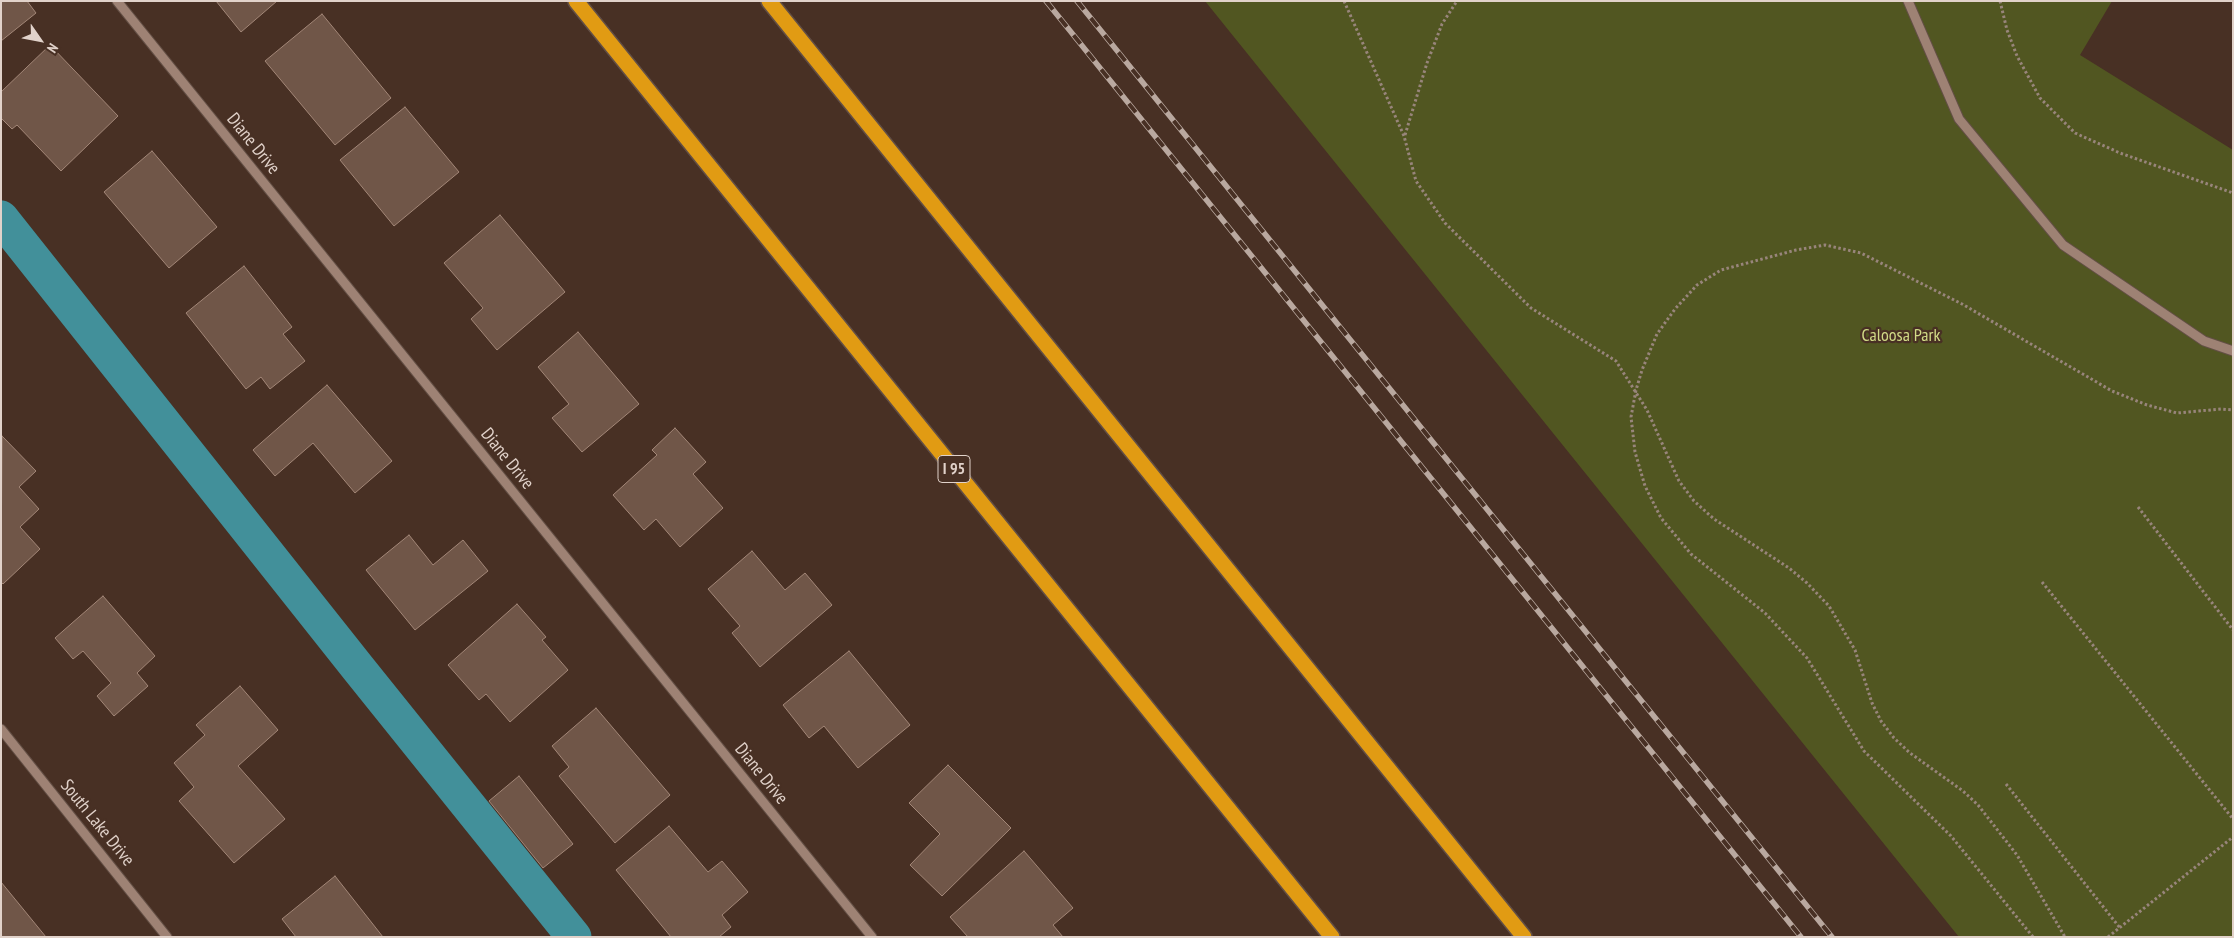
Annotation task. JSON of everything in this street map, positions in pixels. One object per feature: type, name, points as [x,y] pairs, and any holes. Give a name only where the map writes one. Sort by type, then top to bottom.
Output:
[{"type":"highway","name":"I 95","points":[[576,1],[1332,937]]},
{"type":"highway","points":[[769,1],[1524,937]]},
{"type":"street","name":"Diane Drive","points":[[117,1],[872,937]]},
{"type":"street","points":[[1908,1],[1959,119],[2063,245],[2204,341],[2233,351]]},
{"type":"street","name":"South Lake Drive","points":[[1,728],[167,937]]},
{"type":"path","points":[[1344,1],[1404,136],[1416,180],[1444,223],[1531,308],[1616,360],[1647,410],[1679,482],[1694,501],[1714,519],[1789,568],[1807,583],[1828,606],[1843,627],[1855,650],[1872,702],[1881,722],[1910,753],[1963,791],[1978,805],[2017,855],[2066,937]]},
{"type":"path","points":[[1404,136],[1442,24],[1457,1]]},
{"type":"path","points":[[2000,1],[2010,39],[2040,98],[2074,133],[2120,153],[2233,193]]},
{"type":"path","points":[[2033,937],[1951,836],[1864,750],[1807,658],[1765,613],[1691,554],[1661,518],[1645,486],[1635,452],[1631,418],[1636,390],[1657,334],[1696,285],[1721,270],[1796,250],[1825,245],[1861,253],[1954,300],[2112,392],[2147,405],[2177,413],[2221,409],[2233,410]]},
{"type":"path","points":[[2138,507],[2233,630]]},
{"type":"path","points":[[2042,582],[2233,820]]},
{"type":"path","points":[[2006,784],[2120,928]]},
{"type":"path","points":[[2108,937],[2233,837]]},
{"type":"green space","name":"Caloosa Park","points":[[1205,1],[2112,1],[2080,55],[2233,150],[2233,937],[1959,937]]},
{"type":"building","points":[[1,1],[27,1],[36,13],[1,41]]},
{"type":"building","points":[[216,1],[277,1],[241,32]]},
{"type":"building","points":[[322,14],[391,98],[335,145],[265,61]]},
{"type":"building","points":[[50,45],[118,116],[61,171],[17,125],[12,129],[1,118],[1,92]]},
{"type":"building","points":[[405,107],[459,172],[394,226],[340,160]]},
{"type":"building","points":[[152,151],[217,227],[169,268],[104,192]]},
{"type":"building","points":[[500,215],[565,292],[497,350],[471,319],[483,308],[444,263]]},
{"type":"building","points":[[244,266],[292,327],[283,334],[305,361],[270,389],[261,377],[246,389],[186,313]]},
{"type":"building","points":[[578,332],[639,404],[582,452],[552,418],[569,404],[538,367]]},
{"type":"building","points":[[327,385],[392,461],[355,493],[313,443],[275,476],[253,450]]},
{"type":"building","points":[[675,428],[706,462],[693,474],[723,508],[680,547],[656,519],[644,530],[613,495],[657,455],[652,450]]},
{"type":"building","points":[[2,436],[36,471],[19,487],[39,509],[20,527],[40,549],[3,584],[1,582]]},
{"type":"building","points":[[409,535],[433,565],[463,540],[488,571],[415,630],[366,570]]},
{"type":"building","points":[[752,551],[785,590],[805,573],[832,605],[760,667],[732,633],[740,626],[708,589]]},
{"type":"building","points":[[103,596],[155,656],[137,673],[148,686],[114,716],[97,696],[111,683],[83,651],[73,659],[55,638]]},
{"type":"building","points":[[517,604],[546,637],[542,640],[568,670],[510,722],[486,694],[479,700],[448,665]]},
{"type":"building","points":[[849,651],[910,725],[858,768],[824,726],[809,738],[783,705]]},
{"type":"building","points":[[240,686],[278,730],[238,766],[285,819],[234,863],[179,801],[194,787],[174,763],[205,735],[196,725]]},
{"type":"building","points":[[596,708],[670,795],[615,843],[559,776],[569,767],[552,746]]},
{"type":"building","points":[[948,765],[1011,828],[942,896],[910,865],[940,834],[909,803]]},
{"type":"building","points":[[519,776],[573,844],[543,868],[489,801]]},
{"type":"building","points":[[669,826],[708,872],[722,861],[748,892],[722,915],[731,927],[719,937],[671,937],[616,870]]},
{"type":"building","points":[[1024,851],[1073,908],[1053,925],[1063,937],[968,937],[950,917]]},
{"type":"building","points":[[335,876],[383,937],[296,937],[282,919]]},
{"type":"building","points":[[1,882],[46,937],[1,937]]},
{"type":"waterway","points":[[1,218],[574,937]]},
{"type":"railway","points":[[1046,1],[1801,937]]},
{"type":"railway","points":[[1077,1],[1832,937]]}]
